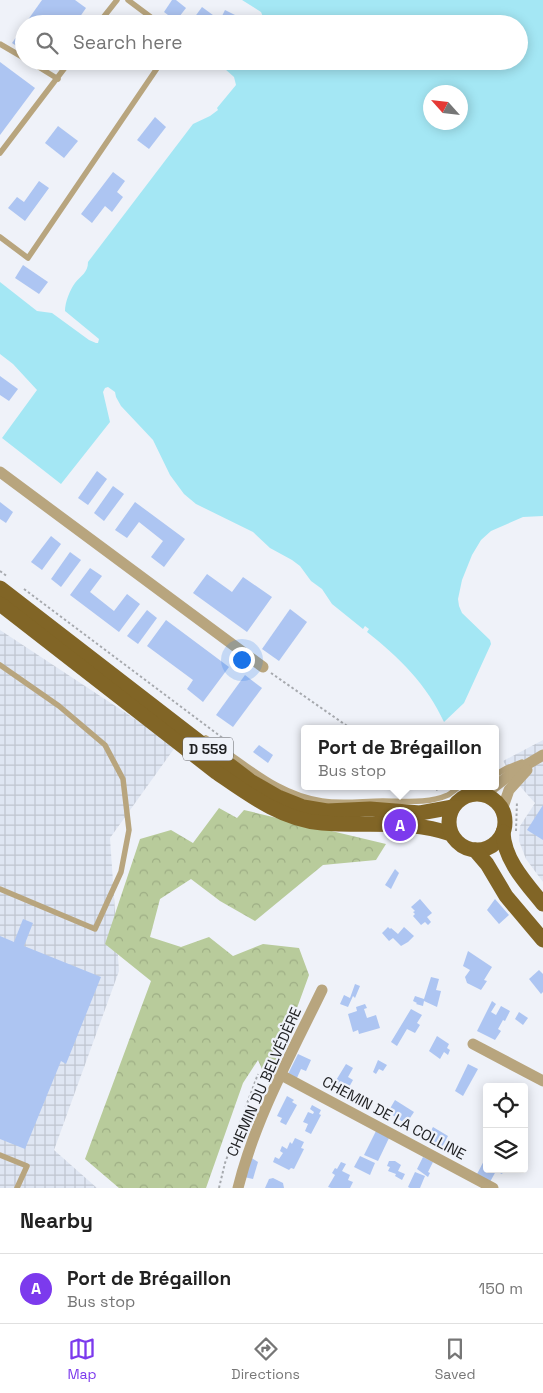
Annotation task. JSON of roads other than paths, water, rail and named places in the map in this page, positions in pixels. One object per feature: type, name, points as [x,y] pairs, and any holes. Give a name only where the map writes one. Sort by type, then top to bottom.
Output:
[{"type":"main road","name":"D 559","points":[[4,582],[150,704],[252,782],[278,798],[303,807],[327,811],[370,809],[420,813],[453,807]]},
{"type":"main road","name":"D 559","points":[[0,604],[216,772],[271,808],[298,819],[320,823],[400,825],[452,834]]},
{"type":"main road","points":[[509,832],[492,846],[484,849],[475,850],[461,845],[452,834],[449,820],[453,807],[463,797],[476,794],[491,798],[502,810],[509,832],[503,844],[507,853],[527,885],[543,904]]},
{"type":"main road","points":[[475,850],[487,864],[506,896],[543,940]]},
{"type":"street","points":[[0,472],[263,667]]},
{"type":"street","points":[[499,784],[543,755]]},
{"type":"street","points":[[502,810],[509,790],[543,755]]},
{"type":"street","points":[[484,795],[491,790]]},
{"type":"street","name":"CHEMIN DU BELVÉDÈRE","points":[[238,1188],[246,1154],[322,990]]},
{"type":"street","points":[[474,1044],[543,1081]]},
{"type":"street","name":"CHEMIN DE LA COLLINE","points":[[281,1075],[493,1188]]},
{"type":"lane","points":[[105,15],[117,0]]},
{"type":"lane","points":[[128,0],[148,15]]},
{"type":"lane","points":[[0,44],[15,53]]},
{"type":"lane","points":[[44,70],[58,79]]},
{"type":"lane","points":[[0,153],[64,70]]},
{"type":"lane","points":[[0,237],[28,258],[156,70]]},
{"type":"lane","points":[[0,665],[58,706],[105,745],[123,779],[129,830],[122,872],[95,929],[0,889]]},
{"type":"lane","points":[[150,704],[213,742],[250,770],[276,785],[307,798],[324,802],[415,801],[442,797],[455,790]]},
{"type":"lane","points":[[499,773],[543,755]]},
{"type":"lane","points":[[0,1155],[27,1166],[17,1188]]},
{"type":"water","points":[[242,0],[543,0],[543,516],[523,517],[491,531],[481,540],[472,555],[462,580],[458,599],[459,606],[462,613],[490,640],[491,644],[464,703],[444,722],[429,696],[411,672],[367,632],[369,629],[365,626],[363,629],[332,604],[322,589],[311,581],[300,566],[270,548],[253,532],[196,504],[184,494],[170,475],[153,440],[121,406],[115,392],[108,387],[103,392],[110,422],[61,484],[2,438],[37,390],[13,364],[0,354],[0,282],[37,311],[52,313],[89,340],[98,343],[99,339],[65,311],[70,293],[88,266],[88,262],[193,124],[218,110],[217,108],[236,85],[234,77],[226,70],[528,70],[528,15],[262,15],[261,12]]},
{"type":"place","name":"Port de Brégaillon","points":[[400,825]]}]
